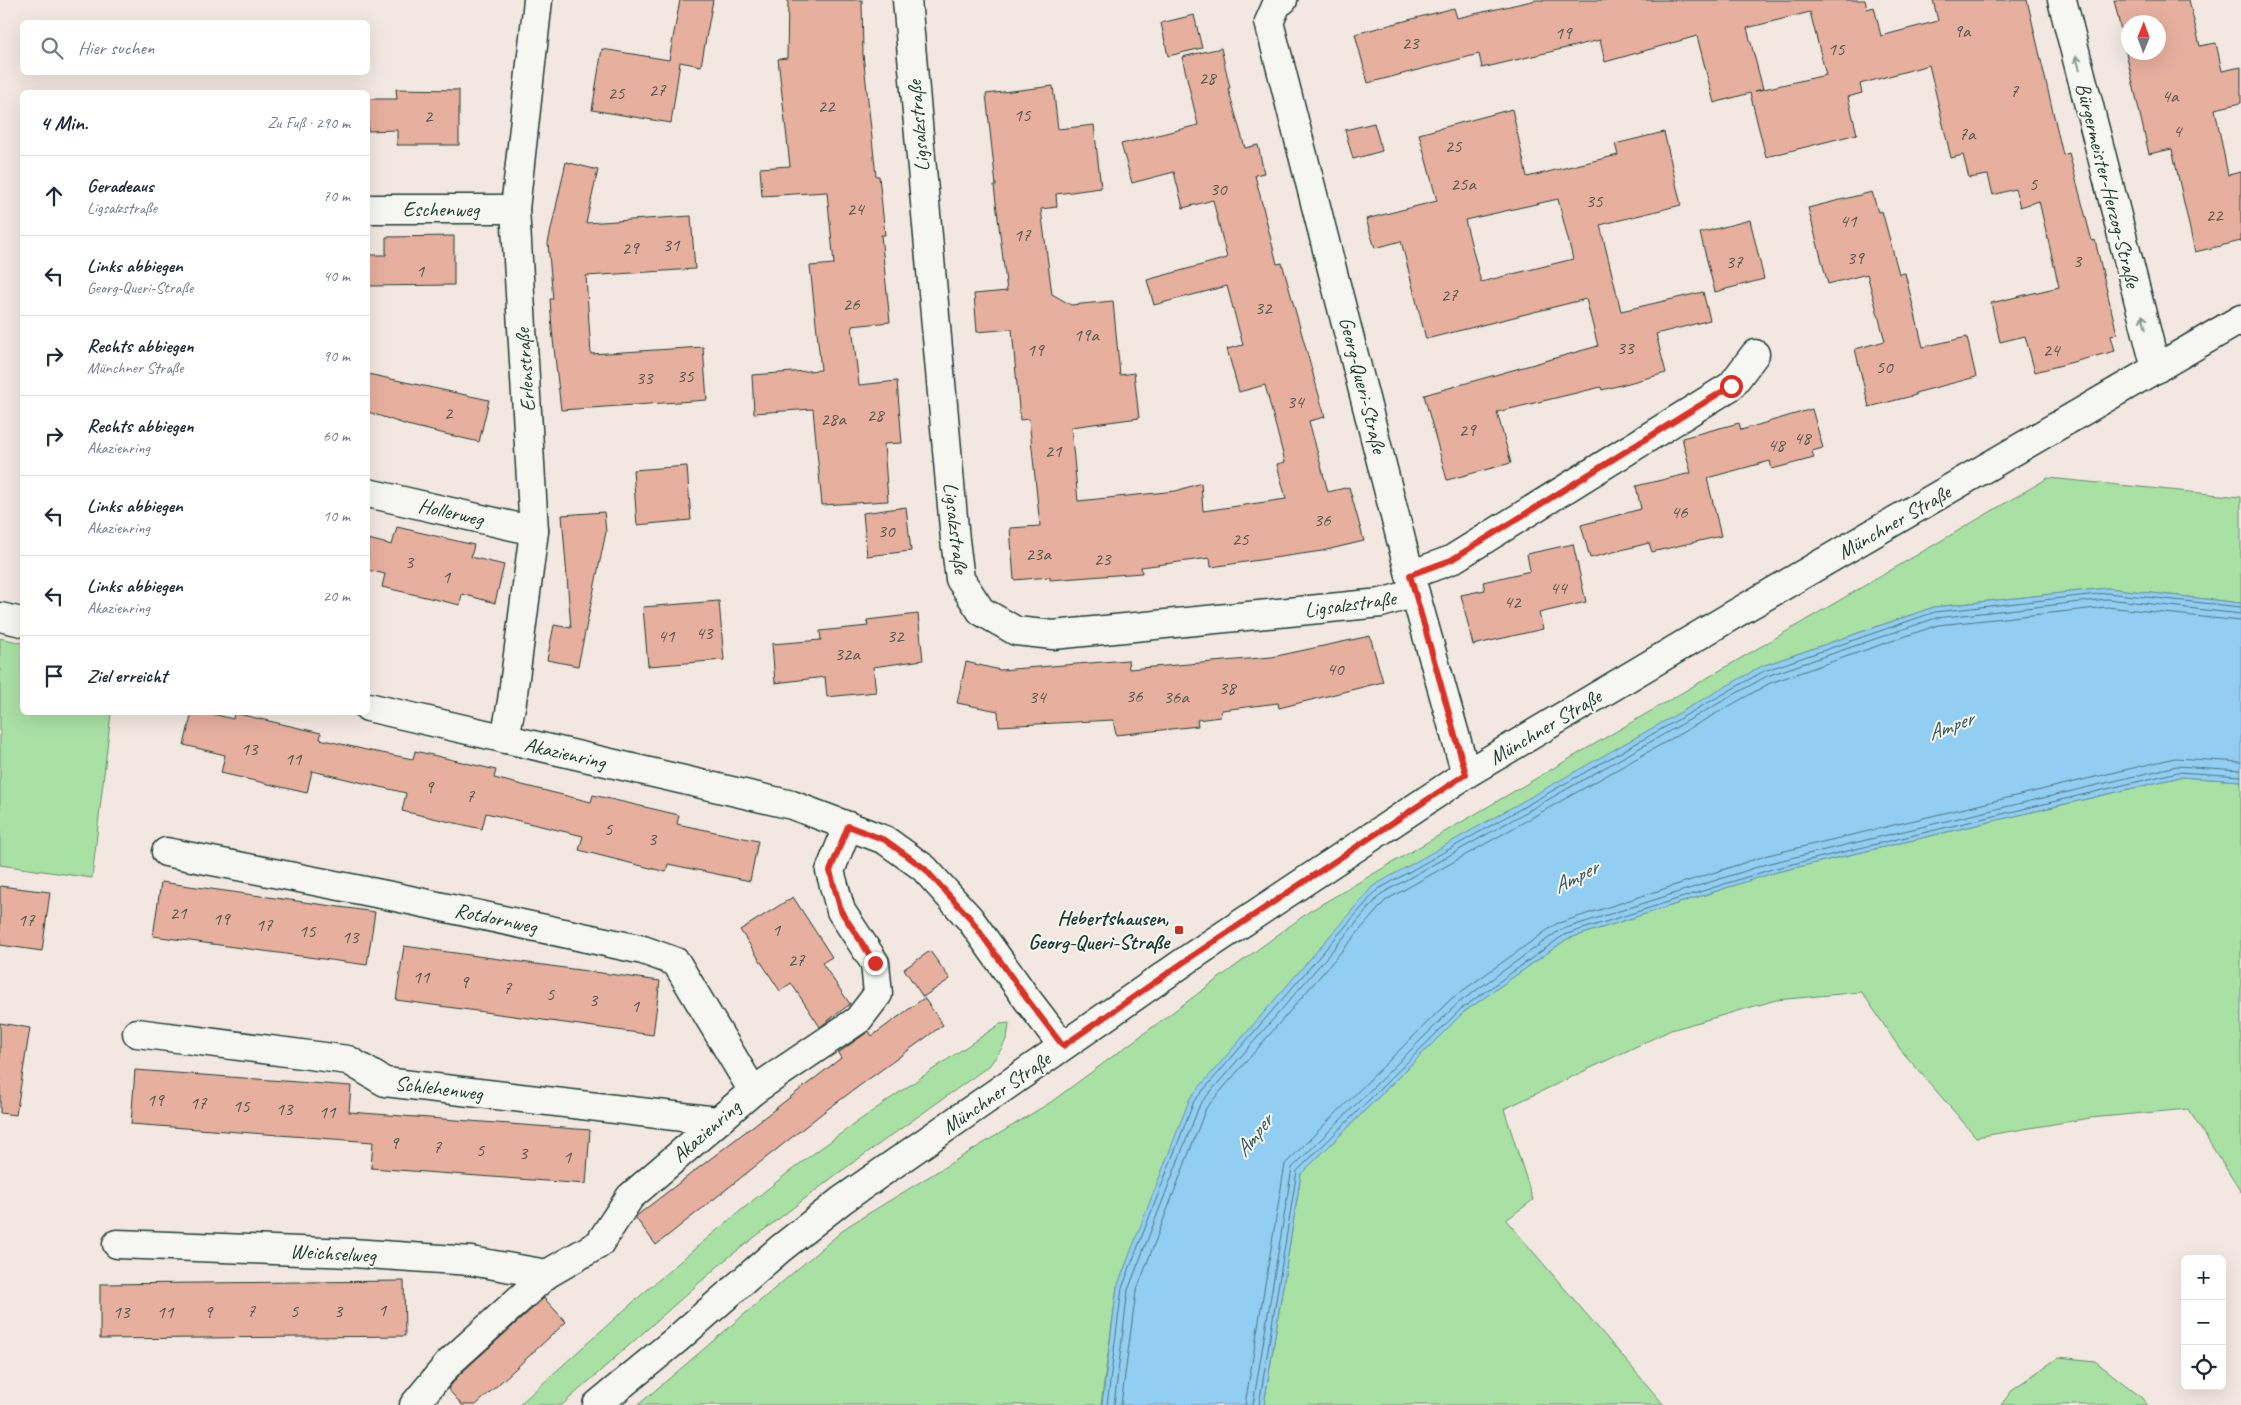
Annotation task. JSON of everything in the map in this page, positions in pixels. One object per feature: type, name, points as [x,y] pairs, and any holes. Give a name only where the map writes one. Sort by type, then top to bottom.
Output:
[{"type":"street","name":"Erlenstraße","points":[[505,740],[512,701],[534,531],[516,209],[538,0]]},
{"type":"street","name":"Ligsalzstraße","points":[[906,0],[960,579],[980,611],[1016,631],[1053,636],[1381,603],[1731,386],[1755,354]]},
{"type":"street","name":"Georg-Queri-Straße","points":[[1283,0],[1277,4],[1269,22],[1413,584],[1466,774]]},
{"type":"street","name":"Bürgermeister-Herzog-Straße","points":[[2062,0],[2156,369]]},
{"type":"street","name":"Eschenweg","points":[[370,209],[516,209]]},
{"type":"street","name":"Münchner Straße","points":[[597,1405],[676,1340],[780,1249],[842,1200],[1194,955],[1466,774],[1725,620],[2241,319]]},
{"type":"street","name":"Hollerweg","points":[[370,493],[534,531]]},
{"type":"street","points":[[0,617],[20,622]]},
{"type":"street","name":"Akazienring","points":[[370,707],[792,806],[885,840],[924,868],[970,918],[1063,1046]]},
{"type":"street","name":"Akazienring","points":[[414,1405],[449,1363],[547,1274],[599,1244],[630,1197],[753,1091],[858,1020],[878,994],[875,963],[841,911],[830,871],[848,826]]},
{"type":"street","name":"Rotdornweg","points":[[166,852],[381,894],[643,950],[676,962],[753,1091]]},
{"type":"street","name":"Schlehenweg","points":[[137,1033],[348,1060],[385,1082],[717,1121]]},
{"type":"street","name":"Weichselweg","points":[[117,1244],[352,1253],[471,1261],[547,1274]]},
{"type":"green space","points":[[2048,478],[2241,497],[2241,603],[2107,588],[1934,607],[1762,666],[1117,1287],[1101,1405],[638,1405],[848,1226],[1051,1102],[1310,911]]},
{"type":"green space","points":[[0,638],[20,643],[20,715],[111,715],[92,878],[0,865]]},
{"type":"green space","points":[[2180,777],[2241,781],[2241,1192],[2188,1109],[2090,1118],[1976,1137],[1900,1049],[1862,992],[1776,1000],[1671,1030],[1504,1109],[1533,1200],[1506,1220],[1664,1405],[1264,1405],[1301,1174],[1464,1012],[1567,939],[1773,873]]},
{"type":"green space","points":[[1009,1023],[1006,1040],[989,1066],[837,1174],[725,1260],[562,1405],[519,1405],[685,1257],[789,1172],[867,1115],[1000,1024]]},
{"type":"green space","points":[[2059,1357],[2095,1361],[2141,1397],[2147,1405],[2001,1405],[2013,1389]]},
{"type":"water","name":"Amper","points":[[2107,588],[2241,603],[2241,781],[2180,777],[1773,873],[1567,939],[1464,1012],[1301,1174],[1264,1405],[1102,1405],[1117,1287],[1190,1098],[1373,886],[1762,666],[1934,607]]},
{"type":"building","points":[[680,0],[713,0],[701,66],[680,62],[671,123],[592,110],[602,49],[669,60]]},
{"type":"building","points":[[788,0],[862,0],[863,54],[876,176],[879,176],[885,235],[881,235],[890,322],[852,326],[859,385],[897,381],[902,443],[884,444],[888,501],[822,505],[813,409],[754,413],[752,375],[821,370],[810,266],[834,264],[827,192],[762,196],[760,168],[790,166],[778,59],[787,58]]},
{"type":"building","points":[[1536,0],[1865,0],[1867,9],[1874,7],[1881,36],[1938,21],[1933,0],[2027,0],[2063,155],[2069,153],[2092,241],[2095,240],[2117,334],[2111,336],[2115,351],[2035,372],[2025,336],[2000,342],[1991,303],[2059,287],[2039,201],[2020,207],[2015,189],[1993,195],[1988,175],[1969,178],[1963,155],[1951,158],[1929,65],[1860,84],[1862,93],[1848,97],[1857,134],[1766,157],[1750,93],[1714,103],[1697,36],[1605,62],[1600,40],[1482,68],[1479,54],[1368,83],[1355,34],[1454,8],[1457,18]],"holes":[[[1810,12],[1826,75],[1755,91],[1763,89],[1747,28]]]},
{"type":"building","points":[[2114,0],[2189,0],[2200,46],[2216,43],[2222,71],[2241,67],[2241,103],[2215,109],[2228,175],[2241,172],[2241,241],[2195,252],[2172,149],[2149,154],[2128,60],[2166,60],[2166,15],[2121,15],[2121,31]]},
{"type":"building","points":[[1194,15],[1202,48],[1168,56],[1161,23]]},
{"type":"building","points":[[1221,48],[1230,88],[1228,88],[1245,148],[1258,145],[1264,173],[1255,175],[1277,264],[1282,263],[1325,417],[1309,421],[1328,492],[1349,487],[1364,541],[1322,551],[1211,567],[1210,558],[1141,567],[1142,573],[1050,580],[1050,577],[1014,580],[1010,528],[1040,526],[1029,419],[1020,420],[1012,329],[977,332],[974,294],[1007,291],[994,186],[996,186],[986,94],[1053,86],[1058,129],[1094,125],[1101,188],[1056,194],[1057,207],[1041,209],[1052,294],[1071,305],[1113,301],[1120,375],[1134,373],[1139,418],[1071,427],[1078,501],[1176,491],[1201,483],[1203,511],[1286,499],[1277,464],[1285,462],[1265,385],[1239,392],[1227,349],[1243,345],[1227,286],[1154,305],[1147,280],[1227,258],[1213,200],[1183,208],[1174,172],[1132,183],[1121,144],[1198,125],[1182,57]]},
{"type":"building","points":[[396,89],[459,90],[459,145],[397,145],[397,130],[370,131],[370,99],[397,99]]},
{"type":"building","points":[[1512,109],[1527,177],[1618,155],[1615,144],[1664,132],[1681,205],[1600,225],[1621,311],[1703,292],[1710,320],[1656,334],[1666,373],[1602,390],[1601,387],[1497,412],[1511,463],[1447,480],[1424,395],[1598,346],[1586,299],[1426,339],[1401,241],[1375,248],[1366,219],[1437,201],[1419,134]],"holes":[[[1558,199],[1573,259],[1481,282],[1465,220]]]},
{"type":"building","points":[[1374,123],[1382,151],[1353,159],[1345,130]]},
{"type":"building","points":[[566,162],[598,170],[586,223],[691,216],[695,269],[586,276],[591,354],[703,347],[707,400],[561,410],[552,330],[550,299],[553,299],[548,243]]},
{"type":"building","points":[[1872,192],[1878,212],[1882,211],[1899,274],[1905,273],[1923,347],[1967,337],[1976,377],[1869,407],[1855,349],[1885,341],[1867,274],[1828,284],[1808,208]]},
{"type":"building","points":[[1750,220],[1764,279],[1715,292],[1700,233]]},
{"type":"building","points":[[454,236],[454,285],[370,286],[370,255],[386,255],[386,237]]},
{"type":"building","points":[[370,374],[489,400],[479,442],[407,425],[370,413]]},
{"type":"building","points":[[1812,409],[1823,448],[1812,451],[1814,458],[1772,469],[1770,461],[1707,478],[1721,536],[1652,552],[1649,543],[1590,558],[1581,525],[1641,509],[1636,486],[1691,473],[1682,438],[1739,423],[1741,430]]},
{"type":"building","points":[[687,466],[691,520],[637,525],[633,470]]},
{"type":"building","points":[[906,507],[911,551],[867,556],[863,513]]},
{"type":"building","points":[[604,512],[606,532],[578,666],[547,660],[554,625],[571,628],[562,515]]},
{"type":"building","points":[[397,527],[474,545],[471,557],[504,565],[495,603],[462,594],[460,605],[382,587],[385,574],[370,570],[370,540],[392,545]]},
{"type":"building","points":[[1573,544],[1586,602],[1539,613],[1543,629],[1473,645],[1461,595],[1485,590],[1483,582],[1530,571],[1527,554]]},
{"type":"building","points":[[719,601],[724,660],[648,666],[643,607]]},
{"type":"building","points":[[918,614],[923,660],[873,667],[876,692],[827,697],[825,677],[775,683],[772,644],[821,640],[820,631],[868,626],[867,620]]},
{"type":"building","points":[[1370,636],[1383,682],[1279,708],[1278,703],[1222,710],[1220,717],[1197,720],[1198,726],[1116,735],[1113,720],[999,726],[998,711],[957,703],[966,662],[1000,670],[1128,660],[1129,669],[1272,657]]},
{"type":"building","points":[[191,715],[216,715],[233,719],[234,715],[243,715],[321,733],[320,739],[366,750],[413,759],[415,751],[496,770],[494,778],[591,802],[593,795],[679,815],[677,824],[758,841],[750,881],[668,864],[666,872],[602,856],[579,850],[583,836],[486,813],[482,829],[402,811],[406,793],[312,771],[307,793],[221,773],[225,755],[184,745]]},
{"type":"building","points":[[161,882],[375,912],[367,965],[153,936]]},
{"type":"building","points":[[0,886],[50,892],[42,951],[0,945]]},
{"type":"building","points":[[793,897],[832,957],[822,963],[850,1004],[820,1027],[791,983],[780,991],[740,930]]},
{"type":"building","points":[[404,946],[660,981],[653,1035],[396,1000]]},
{"type":"building","points":[[930,951],[950,979],[923,997],[904,969]]},
{"type":"building","points":[[924,998],[943,1025],[825,1111],[656,1245],[635,1217],[841,1058],[838,1053],[869,1031],[872,1036]]},
{"type":"building","points":[[0,1023],[30,1028],[16,1115],[0,1113]]},
{"type":"building","points":[[135,1070],[351,1086],[349,1112],[590,1130],[586,1184],[371,1168],[373,1142],[131,1124]]},
{"type":"building","points":[[404,1281],[405,1336],[100,1339],[100,1284]]},
{"type":"building","points":[[544,1298],[566,1322],[476,1405],[462,1405],[448,1389],[460,1374]]},
{"type":"place","name":"Hebertshausen, Georg-Queri-Straße","points":[[1179,930]]},
{"type":"route","points":[[875,963],[841,911],[830,871],[848,826],[885,840],[924,868],[970,918],[1063,1046],[1194,955],[1466,774],[1410,575],[1451,560],[1731,386]]}]
